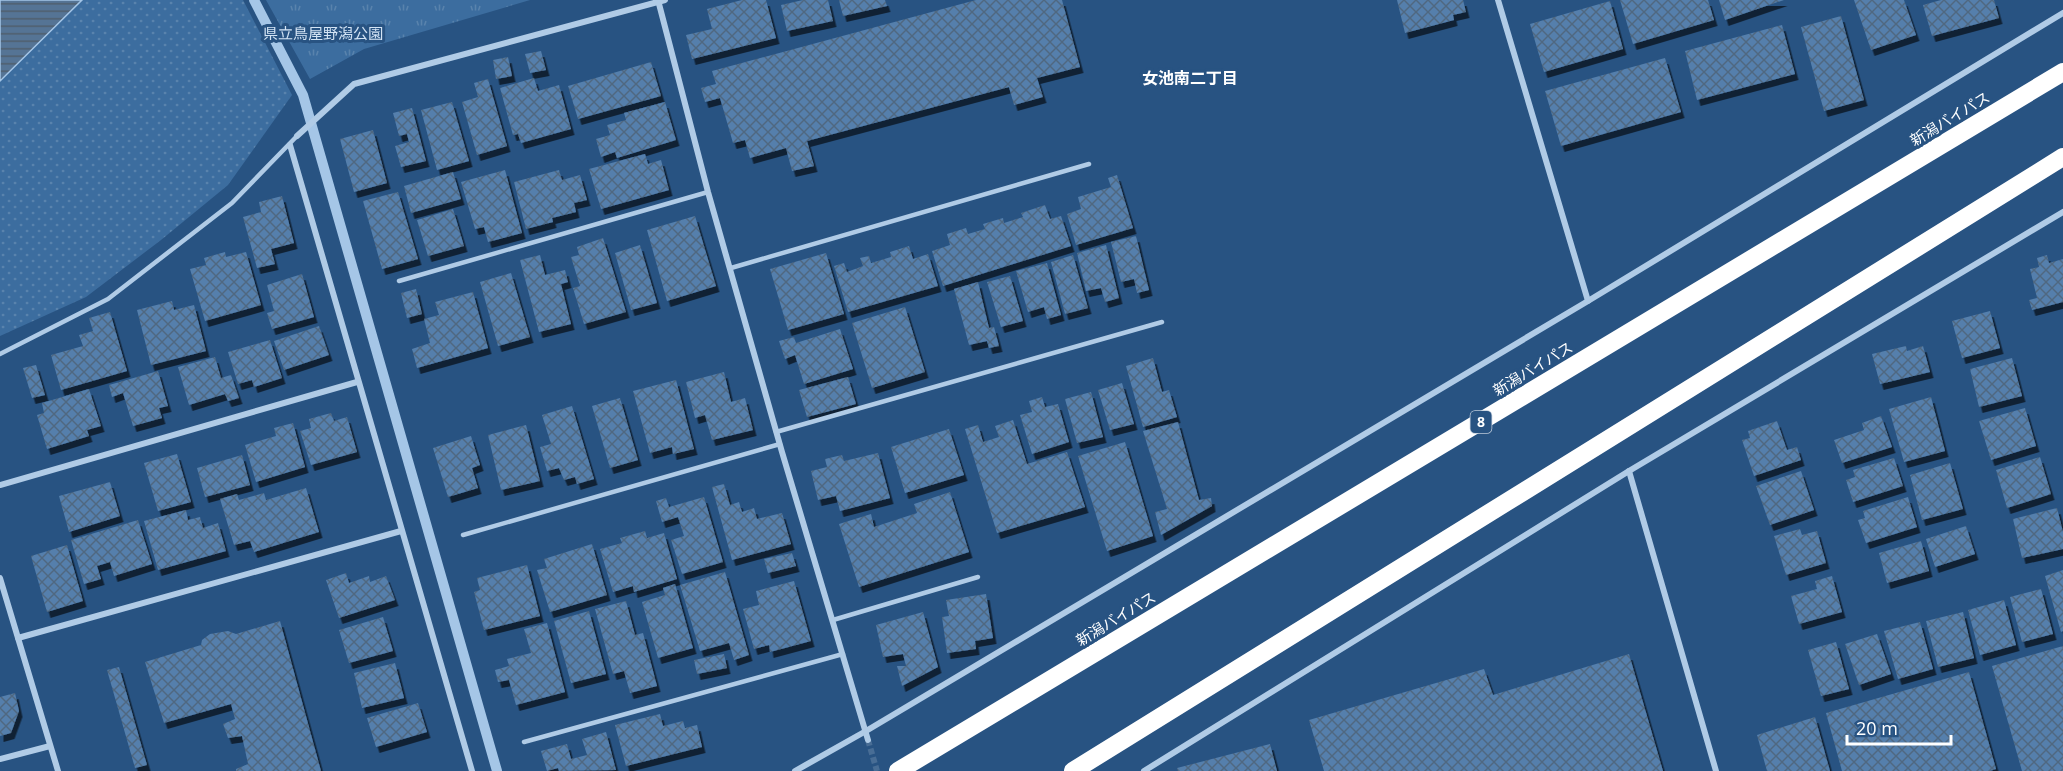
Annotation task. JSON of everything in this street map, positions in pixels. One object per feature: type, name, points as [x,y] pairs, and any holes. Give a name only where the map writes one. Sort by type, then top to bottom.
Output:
[{"type":"highway","name":"新潟バイパス","points":[[898,771],[2063,72]]},
{"type":"highway","points":[[1073,771],[2063,157]]},
{"type":"street","points":[[1498,0],[1588,301]]},
{"type":"street","points":[[297,136],[354,84],[660,1],[708,192],[776,432],[868,740]]},
{"type":"street","points":[[795,771],[1588,301],[2063,13]]},
{"type":"street","points":[[290,145],[357,382],[472,771]]},
{"type":"street","points":[[1144,771],[1629,471],[2063,212]]},
{"type":"street","points":[[0,485],[357,382]]},
{"type":"street","points":[[1629,471],[1716,771]]},
{"type":"street","points":[[18,638],[401,531]]},
{"type":"street","points":[[0,579],[58,771]]},
{"type":"street","points":[[0,759],[50,746]]},
{"type":"lane","points":[[0,354],[108,299],[232,203],[297,136]]},
{"type":"lane","points":[[731,268],[1089,164]]},
{"type":"lane","points":[[399,281],[708,192]]},
{"type":"lane","points":[[776,432],[1162,322]]},
{"type":"lane","points":[[463,535],[780,444]]},
{"type":"lane","points":[[832,620],[978,577]]},
{"type":"lane","points":[[524,742],[843,654]]},
{"type":"green space","points":[[82,0],[243,0],[292,95],[228,185],[86,297],[0,336],[0,81]]},
{"type":"green space","name":"県立鳥屋野潟公園","points":[[266,0],[530,0],[364,49],[310,79]]},
{"type":"shaded area","points":[[0,0],[82,0],[0,81]]},
{"type":"building","points":[[742,0],[766,0],[776,38],[692,59],[686,35],[712,29],[707,9]]},
{"type":"building","points":[[803,0],[828,0],[833,21],[787,31],[781,5]]},
{"type":"building","points":[[839,0],[885,0],[887,6],[843,16]]},
{"type":"building","points":[[976,0],[1062,0],[1080,67],[1037,78],[1043,97],[1014,105],[1009,87],[807,141],[814,166],[792,171],[786,148],[750,158],[745,140],[733,143],[720,98],[705,102],[701,88],[716,84],[712,71]]},
{"type":"building","points":[[1397,0],[1463,0],[1466,12],[1453,15],[1454,20],[1405,33]]},
{"type":"building","points":[[1620,0],[1708,0],[1714,20],[1633,44]]},
{"type":"building","points":[[1719,0],[1784,0],[1725,20]]},
{"type":"building","points":[[1854,0],[1904,0],[1916,35],[1871,50]]},
{"type":"building","points":[[1941,0],[1994,0],[1999,18],[1932,36],[1923,5]]},
{"type":"building","points":[[1610,1],[1623,49],[1544,72],[1530,24]]},
{"type":"building","points":[[1841,16],[1864,100],[1824,111],[1801,27]]},
{"type":"building","points":[[1782,25],[1795,74],[1697,100],[1685,51]]},
{"type":"building","points":[[541,51],[546,70],[530,73],[525,54]]},
{"type":"building","points":[[508,57],[512,76],[496,79],[493,60]]},
{"type":"building","points":[[1665,58],[1681,112],[1561,146],[1545,91]]},
{"type":"building","points":[[651,62],[661,96],[578,119],[568,86]]},
{"type":"building","points":[[534,78],[538,91],[559,85],[571,129],[521,143],[518,134],[513,135],[500,88]]},
{"type":"building","points":[[488,79],[507,146],[477,155],[462,102],[478,97],[474,83]]},
{"type":"building","points":[[452,102],[469,161],[437,170],[421,110]]},
{"type":"building","points":[[665,102],[676,140],[617,158],[615,152],[601,157],[596,139],[610,135],[607,125],[626,120],[624,113]]},
{"type":"building","points":[[412,108],[426,161],[401,167],[395,146],[409,142],[407,134],[399,136],[393,113]]},
{"type":"building","points":[[373,130],[387,183],[354,192],[340,139]]},
{"type":"building","points":[[645,154],[648,164],[661,160],[669,190],[601,209],[589,169]]},
{"type":"building","points":[[505,170],[522,233],[488,242],[484,227],[475,229],[461,182]]},
{"type":"building","points":[[559,170],[562,180],[580,175],[587,200],[574,203],[576,212],[552,218],[553,222],[526,229],[514,182]]},
{"type":"building","points":[[453,172],[461,199],[411,213],[404,186]]},
{"type":"building","points":[[1117,175],[1133,228],[1076,245],[1067,214],[1081,209],[1078,197],[1111,187],[1108,178]]},
{"type":"building","points":[[398,192],[418,259],[382,269],[363,201]]},
{"type":"building","points":[[282,196],[294,243],[271,249],[275,264],[257,268],[243,217],[261,212],[259,202]]},
{"type":"building","points":[[1045,205],[1050,219],[1061,216],[1071,246],[943,286],[932,251],[950,245],[947,234],[966,228],[968,234],[985,229],[983,224],[1003,218],[1004,223],[1023,217],[1021,213]]},
{"type":"building","points":[[453,209],[464,246],[428,256],[417,220]]},
{"type":"building","points":[[695,216],[716,286],[667,301],[647,230]]},
{"type":"building","points":[[1136,236],[1149,290],[1137,293],[1134,279],[1121,282],[1111,242]]},
{"type":"building","points":[[603,238],[626,312],[584,324],[573,288],[580,286],[571,257],[579,255],[577,247]]},
{"type":"building","points":[[640,245],[657,303],[631,310],[615,253]]},
{"type":"building","points":[[1106,245],[1119,298],[1105,302],[1101,288],[1086,291],[1077,253]]},
{"type":"building","points":[[909,246],[913,259],[928,254],[938,286],[848,312],[834,266],[844,263],[847,272],[863,266],[860,258],[869,256],[871,263],[891,257],[890,252]]},
{"type":"building","points":[[225,252],[226,257],[246,252],[261,305],[205,321],[190,269],[206,265],[204,258]]},
{"type":"building","points":[[826,253],[844,314],[788,330],[770,269]]},
{"type":"building","points":[[540,255],[545,275],[565,270],[568,282],[561,284],[571,324],[539,332],[520,260]]},
{"type":"building","points":[[1073,255],[1088,308],[1065,314],[1051,262]]},
{"type":"building","points":[[2047,255],[2049,263],[2063,259],[2063,302],[2032,310],[2029,300],[2037,298],[2030,269],[2039,267],[2037,258]]},
{"type":"building","points":[[1047,263],[1061,315],[1047,319],[1044,307],[1028,312],[1016,271]]},
{"type":"building","points":[[511,273],[530,337],[498,346],[480,282]]},
{"type":"building","points":[[302,274],[314,317],[272,329],[267,313],[274,311],[267,285]]},
{"type":"building","points":[[1010,276],[1023,321],[1001,327],[987,282]]},
{"type":"building","points":[[978,282],[989,328],[994,327],[999,346],[989,348],[987,341],[969,345],[954,289]]},
{"type":"building","points":[[416,289],[422,314],[407,318],[401,293]]},
{"type":"building","points":[[473,292],[488,348],[417,368],[412,349],[430,343],[424,319],[439,315],[435,302]]},
{"type":"building","points":[[172,301],[174,310],[194,305],[206,351],[151,365],[137,310]]},
{"type":"building","points":[[905,307],[925,372],[872,388],[852,323]]},
{"type":"building","points":[[1990,311],[2000,348],[1962,358],[1952,321]]},
{"type":"building","points":[[110,312],[127,371],[61,390],[51,355],[83,346],[79,335],[93,331],[89,318]]},
{"type":"building","points":[[319,326],[329,355],[284,370],[274,341]]},
{"type":"building","points":[[840,329],[853,369],[804,384],[795,355],[785,359],[779,341],[794,337],[796,343]]},
{"type":"building","points":[[270,340],[282,378],[254,387],[252,380],[238,384],[228,352]]},
{"type":"building","points":[[1906,346],[1907,351],[1923,346],[1930,372],[1880,384],[1872,354]]},
{"type":"building","points":[[215,357],[221,378],[231,375],[239,398],[228,401],[225,394],[189,405],[178,367]]},
{"type":"building","points":[[1153,358],[1162,392],[1169,390],[1177,417],[1143,427],[1126,366]]},
{"type":"building","points":[[2012,358],[2022,396],[1979,407],[1970,369]]},
{"type":"building","points":[[36,365],[45,395],[32,398],[23,368]]},
{"type":"building","points":[[158,371],[168,406],[159,408],[162,418],[133,426],[123,393],[112,397],[109,385]]},
{"type":"building","points":[[724,372],[731,402],[745,398],[753,430],[712,440],[705,415],[695,418],[686,382]]},
{"type":"building","points":[[848,377],[856,404],[807,417],[799,390]]},
{"type":"building","points":[[676,380],[694,449],[673,454],[672,447],[650,453],[633,391]]},
{"type":"building","points":[[1122,383],[1134,424],[1110,430],[1098,390]]},
{"type":"building","points":[[89,389],[101,426],[87,430],[89,436],[47,449],[37,415],[44,413],[42,403]]},
{"type":"building","points":[[1091,392],[1103,437],[1077,443],[1065,399]]},
{"type":"building","points":[[1042,397],[1045,407],[1058,404],[1069,442],[1032,454],[1020,415],[1032,412],[1029,401]]},
{"type":"building","points":[[1931,397],[1945,451],[1904,462],[1889,409]]},
{"type":"building","points":[[620,398],[638,460],[610,468],[592,406]]},
{"type":"building","points":[[572,406],[594,479],[577,484],[575,477],[564,480],[559,468],[547,471],[540,447],[551,444],[542,415]]},
{"type":"building","points":[[2025,408],[2036,446],[1991,460],[1979,421]]},
{"type":"building","points":[[331,413],[334,421],[347,417],[357,452],[311,465],[300,431],[311,428],[309,419]]},
{"type":"building","points":[[1881,416],[1892,447],[1842,463],[1834,440],[1864,430],[1862,423]]},
{"type":"building","points":[[1013,420],[1027,464],[1067,452],[1085,507],[997,533],[965,429],[978,425],[983,442],[999,437],[995,426]]},
{"type":"building","points":[[1777,421],[1787,450],[1797,447],[1801,460],[1754,476],[1742,440],[1750,438],[1748,431]]},
{"type":"building","points":[[1178,422],[1199,500],[1211,498],[1212,506],[1161,535],[1155,512],[1167,509],[1143,431]]},
{"type":"building","points":[[293,423],[305,467],[256,482],[245,445],[276,436],[274,428]]},
{"type":"building","points":[[526,425],[540,481],[501,490],[488,435]]},
{"type":"building","points":[[949,429],[964,475],[905,493],[891,447]]},
{"type":"building","points":[[471,436],[480,465],[472,468],[478,488],[448,497],[433,448]]},
{"type":"building","points":[[1125,442],[1153,536],[1107,551],[1078,456]]},
{"type":"building","points":[[878,453],[890,498],[840,511],[836,496],[818,500],[811,471],[827,467],[825,459],[842,455],[844,461]]},
{"type":"building","points":[[177,454],[191,502],[158,511],[144,463]]},
{"type":"building","points":[[242,455],[250,485],[205,497],[197,468]]},
{"type":"building","points":[[2040,457],[2051,494],[2007,508],[1996,470]]},
{"type":"building","points":[[1894,458],[1903,486],[1853,502],[1846,480],[1855,477],[1853,470]]},
{"type":"building","points":[[1950,463],[1963,509],[1922,520],[1910,475]]},
{"type":"building","points":[[1801,471],[1814,510],[1770,525],[1756,486]]},
{"type":"building","points":[[110,482],[120,516],[69,532],[59,496]]},
{"type":"building","points":[[724,484],[730,505],[739,502],[742,512],[754,508],[757,519],[782,513],[791,544],[732,560],[712,487]]},
{"type":"building","points":[[306,488],[319,532],[254,552],[250,541],[234,545],[220,499],[237,494],[239,500],[264,493],[266,500]]},
{"type":"building","points":[[950,492],[969,552],[859,587],[839,524],[871,514],[874,527],[917,513],[914,504]]},
{"type":"building","points":[[704,497],[723,562],[682,574],[671,540],[684,536],[678,517],[662,522],[656,501],[666,498],[669,507]]},
{"type":"building","points":[[1908,497],[1917,527],[1866,543],[1858,520],[1865,518],[1863,511]]},
{"type":"building","points":[[2057,508],[2063,532],[2063,549],[2022,558],[2013,519]]},
{"type":"building","points":[[186,510],[188,520],[200,517],[203,528],[218,523],[226,551],[158,570],[144,521]]},
{"type":"building","points":[[138,520],[152,564],[114,576],[110,562],[97,566],[101,579],[84,584],[71,540]]},
{"type":"building","points":[[1966,526],[1975,554],[1935,567],[1926,539]]},
{"type":"building","points":[[1800,529],[1802,535],[1817,531],[1826,563],[1786,575],[1774,536]]},
{"type":"building","points":[[645,531],[647,538],[664,533],[677,579],[634,592],[633,586],[613,592],[600,549],[622,543],[620,538]]},
{"type":"building","points":[[1921,541],[1929,571],[1887,583],[1879,553]]},
{"type":"building","points":[[592,544],[607,595],[550,612],[537,570],[547,568],[544,559]]},
{"type":"building","points":[[67,545],[83,601],[47,612],[31,556]]},
{"type":"building","points":[[792,553],[796,566],[768,573],[764,559]]},
{"type":"building","points":[[527,565],[540,616],[484,630],[474,592],[480,590],[477,578]]},
{"type":"building","points":[[2063,570],[2063,631],[2061,632],[2045,576]]},
{"type":"building","points":[[725,572],[749,655],[734,660],[729,643],[700,651],[680,585]]},
{"type":"building","points":[[346,573],[349,583],[369,576],[370,582],[386,576],[395,600],[339,618],[326,580]]},
{"type":"building","points":[[1832,576],[1842,612],[1799,624],[1791,596],[1817,589],[1815,581]]},
{"type":"building","points":[[794,581],[811,641],[770,652],[769,645],[754,649],[743,609],[759,605],[756,591]]},
{"type":"building","points":[[675,584],[693,648],[658,658],[642,602],[665,595],[663,588]]},
{"type":"building","points":[[2041,589],[2053,634],[2022,642],[2010,597]]},
{"type":"building","points":[[986,594],[993,638],[975,641],[976,649],[947,653],[942,617],[949,616],[946,600]]},
{"type":"building","points":[[2004,600],[2016,645],[1980,655],[1968,610]]},
{"type":"building","points":[[626,601],[635,635],[643,633],[657,686],[630,693],[624,671],[613,674],[595,609]]},
{"type":"building","points":[[589,611],[606,674],[571,683],[554,621]]},
{"type":"building","points":[[923,612],[938,667],[902,686],[897,666],[906,666],[903,654],[883,657],[876,625]]},
{"type":"building","points":[[1963,612],[1974,658],[1938,667],[1926,621]]},
{"type":"building","points":[[383,617],[393,651],[349,663],[339,630]]},
{"type":"building","points":[[280,621],[321,771],[236,771],[248,764],[242,736],[228,738],[223,724],[235,719],[231,704],[164,723],[145,662],[201,645],[202,640],[210,634],[228,631],[236,634]]},
{"type":"building","points":[[1920,622],[1933,669],[1898,679],[1884,631]]},
{"type":"building","points":[[547,623],[565,692],[516,705],[509,680],[498,682],[495,670],[509,666],[507,659],[531,653],[524,629]]},
{"type":"building","points":[[1877,634],[1891,674],[1859,685],[1845,644]]},
{"type":"building","points":[[1836,642],[1849,689],[1821,696],[1808,650]]},
{"type":"building","points":[[2063,646],[2063,771],[2022,771],[1992,666]]},
{"type":"building","points":[[724,654],[727,668],[697,674],[694,660]]},
{"type":"building","points":[[1629,654],[1663,771],[1324,771],[1309,720],[1484,669],[1493,695]]},
{"type":"building","points":[[395,663],[404,698],[362,708],[354,673]]},
{"type":"building","points":[[119,667],[147,765],[135,768],[107,670]]},
{"type":"building","points":[[1969,672],[1996,769],[1990,771],[1842,771],[1826,713]]},
{"type":"building","points":[[15,693],[19,711],[11,733],[0,736],[0,697]]},
{"type":"building","points":[[418,703],[427,732],[376,747],[367,718]]},
{"type":"building","points":[[660,714],[663,726],[683,721],[685,728],[697,725],[702,747],[626,766],[615,725]]},
{"type":"building","points":[[1815,717],[1830,771],[1767,771],[1757,735]]},
{"type":"building","points":[[606,732],[616,770],[559,771],[558,768],[547,771],[541,751],[567,744],[571,759],[587,755],[582,739]]},
{"type":"building","points":[[1270,744],[1277,771],[1178,771],[1177,768]]},
{"type":"waterway","points":[[254,0],[303,95],[497,771]]},
{"type":"tunnel","points":[[868,740],[877,771]]},
{"type":"district","name":"女池南二丁目","points":[[1190,78]]}]
